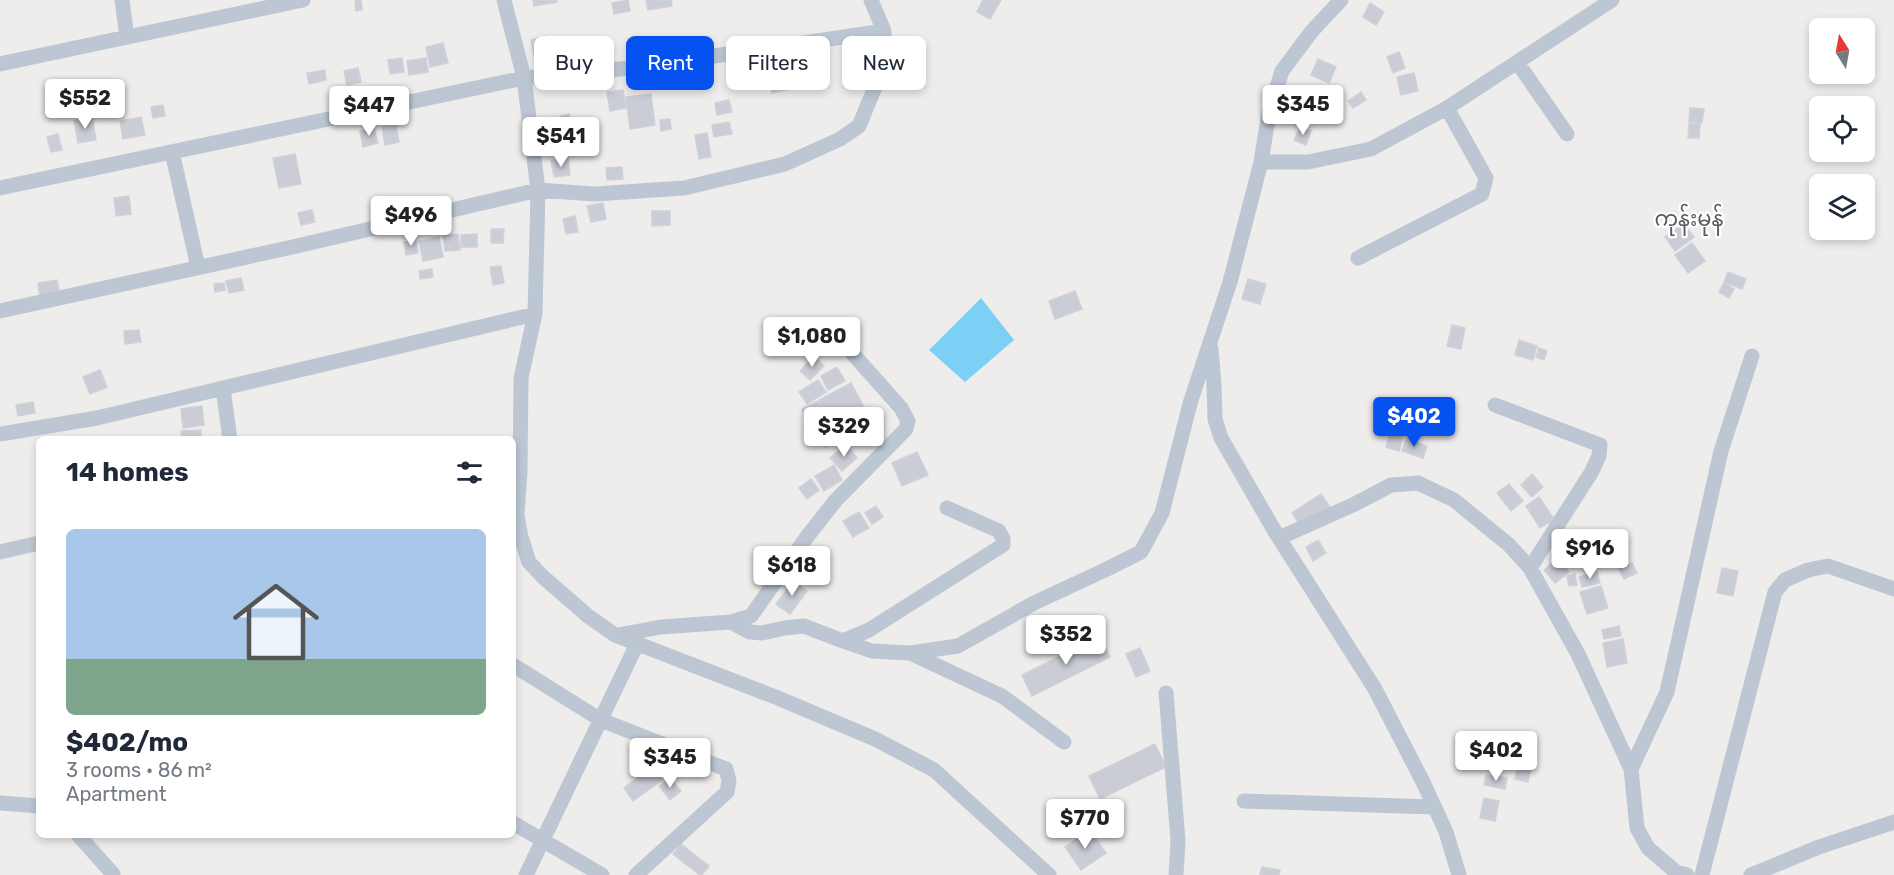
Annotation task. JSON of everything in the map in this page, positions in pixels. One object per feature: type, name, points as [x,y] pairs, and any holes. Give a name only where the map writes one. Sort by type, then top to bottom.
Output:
[{"type":"street","points":[[122,0],[127,37]]},
{"type":"street","points":[[0,64],[303,0]]},
{"type":"street","points":[[504,0],[524,78],[538,190],[535,314],[521,378],[517,439],[517,515],[529,562],[588,616],[615,635],[778,698],[875,739],[934,770],[1049,875]]},
{"type":"street","points":[[0,311],[538,190],[595,194],[684,188],[784,164],[840,139],[859,126],[882,70],[884,31],[872,0]]},
{"type":"street","points":[[731,622],[750,632],[762,633],[804,626],[872,651],[910,653],[957,646],[1034,603],[1141,552],[1162,513],[1191,400],[1230,282],[1261,162],[1269,113],[1282,71],[1312,31],[1341,0]]},
{"type":"street","points":[[1261,162],[1308,162],[1371,149],[1447,108],[1612,0]]},
{"type":"street","points":[[0,188],[524,78],[652,65],[884,31]]},
{"type":"street","points":[[1517,63],[1567,134]]},
{"type":"street","points":[[1358,258],[1482,194],[1486,178],[1447,108]]},
{"type":"street","points":[[172,152],[198,267]]},
{"type":"street","points":[[0,434],[97,418],[535,314]]},
{"type":"street","points":[[1210,343],[1215,419],[1221,438],[1374,689],[1446,832],[1459,875]]},
{"type":"street","points":[[615,635],[661,627],[731,622],[751,616],[836,500],[906,429],[908,421],[901,408],[853,354]]},
{"type":"street","points":[[1631,769],[1667,692],[1720,451],[1752,356]]},
{"type":"street","points":[[223,388],[229,436]]},
{"type":"street","points":[[1495,405],[1600,445],[1599,456],[1591,473],[1530,568]]},
{"type":"street","points":[[1280,538],[1355,504],[1391,484],[1418,483],[1454,500],[1509,545],[1530,568],[1578,654],[1631,769],[1638,828],[1648,848],[1676,872],[1687,875]]},
{"type":"street","points":[[843,640],[869,630],[1003,545],[999,531],[947,508]]},
{"type":"street","points":[[0,552],[36,544]]},
{"type":"street","points":[[1702,875],[1775,592],[1785,580],[1808,570],[1828,566],[1894,589]]},
{"type":"street","points":[[526,875],[637,644]]},
{"type":"street","points":[[910,653],[1002,696],[1064,742]]},
{"type":"street","points":[[516,667],[601,720],[726,769],[729,781],[727,792],[636,875]]},
{"type":"street","points":[[1166,693],[1178,840],[1176,875]]},
{"type":"street","points":[[1244,801],[1434,807]]},
{"type":"street","points":[[0,803],[36,806]]},
{"type":"street","points":[[1751,875],[1819,847],[1894,822]]},
{"type":"street","points":[[516,825],[602,875]]},
{"type":"street","points":[[81,838],[113,874]]},
{"type":"water","points":[[981,298],[1014,340],[965,382],[929,350]]},
{"type":"building","points":[[355,0],[361,0],[362,10],[356,11]]},
{"type":"building","points":[[533,0],[557,0],[557,2],[534,6]]},
{"type":"building","points":[[628,0],[630,11],[614,14],[612,3]]},
{"type":"building","points":[[646,0],[671,0],[672,6],[648,10]]},
{"type":"building","points":[[983,0],[1001,0],[990,19],[977,12]]},
{"type":"building","points":[[1370,3],[1384,12],[1376,25],[1363,17]]},
{"type":"building","points":[[534,39],[534,55],[531,40]]},
{"type":"building","points":[[443,43],[448,63],[430,67],[426,47]]},
{"type":"building","points":[[1399,52],[1405,68],[1393,73],[1387,57]]},
{"type":"building","points":[[402,58],[404,72],[390,74],[388,60]]},
{"type":"building","points":[[426,58],[428,72],[409,75],[407,61]]},
{"type":"building","points":[[1318,59],[1336,67],[1329,83],[1311,75]]},
{"type":"building","points":[[358,68],[361,82],[347,85],[344,71]]},
{"type":"building","points":[[325,70],[326,80],[309,84],[307,73]]},
{"type":"building","points":[[1414,73],[1418,91],[1401,95],[1397,77]]},
{"type":"building","points":[[85,88],[89,105],[69,109],[66,92]]},
{"type":"building","points":[[623,90],[626,108],[610,111],[607,92]]},
{"type":"building","points":[[1361,92],[1366,100],[1353,108],[1348,101]]},
{"type":"building","points":[[651,94],[655,125],[630,129],[626,97]]},
{"type":"building","points":[[1315,95],[1327,98],[1324,116],[1312,114]]},
{"type":"building","points":[[729,100],[732,112],[717,115],[715,103]]},
{"type":"building","points":[[163,105],[165,116],[153,118],[151,107]]},
{"type":"building","points":[[1690,108],[1704,109],[1702,123],[1689,122]]},
{"type":"building","points":[[569,114],[573,131],[563,133],[560,116]]},
{"type":"building","points":[[92,117],[96,140],[78,143],[74,121]]},
{"type":"building","points":[[141,117],[145,135],[123,139],[120,121]]},
{"type":"building","points":[[670,119],[671,129],[661,131],[660,120]]},
{"type":"building","points":[[729,122],[732,134],[714,137],[712,125]]},
{"type":"building","points":[[1689,124],[1700,124],[1699,138],[1688,138]]},
{"type":"building","points":[[396,125],[399,142],[385,145],[382,127]]},
{"type":"building","points":[[1300,127],[1311,131],[1306,145],[1294,140]]},
{"type":"building","points":[[374,128],[378,143],[363,147],[360,131]]},
{"type":"building","points":[[707,133],[711,157],[699,159],[695,135]]},
{"type":"building","points":[[58,134],[62,150],[51,152],[47,137]]},
{"type":"building","points":[[295,154],[301,184],[279,188],[273,158]]},
{"type":"building","points":[[568,158],[570,175],[554,177],[551,161]]},
{"type":"building","points":[[622,167],[623,179],[607,180],[606,168]]},
{"type":"building","points":[[129,196],[131,214],[116,216],[114,198]]},
{"type":"building","points":[[603,203],[606,219],[591,222],[587,206]]},
{"type":"building","points":[[312,210],[315,222],[301,225],[298,213]]},
{"type":"building","points":[[652,211],[670,211],[670,225],[652,226]]},
{"type":"building","points":[[575,216],[578,232],[566,234],[563,219]]},
{"type":"building","points":[[1684,224],[1694,237],[1675,251],[1665,237]]},
{"type":"building","points":[[491,229],[504,229],[503,243],[491,243]]},
{"type":"building","points":[[458,234],[460,250],[445,251],[443,235]]},
{"type":"building","points":[[477,234],[477,247],[461,247],[461,235]]},
{"type":"building","points":[[439,237],[443,257],[423,261],[419,241]]},
{"type":"building","points":[[416,240],[418,253],[406,255],[404,242]]},
{"type":"building","points":[[1692,243],[1705,261],[1688,273],[1675,255]]},
{"type":"building","points":[[501,266],[504,283],[493,285],[490,267]]},
{"type":"building","points":[[432,269],[433,277],[420,279],[419,271]]},
{"type":"building","points":[[1728,272],[1746,279],[1742,289],[1724,282]]},
{"type":"building","points":[[241,278],[244,290],[229,293],[226,281]]},
{"type":"building","points":[[1248,279],[1266,284],[1260,304],[1242,299]]},
{"type":"building","points":[[57,280],[60,295],[40,298],[38,283]]},
{"type":"building","points":[[224,283],[225,290],[215,292],[214,284]]},
{"type":"building","points":[[1724,283],[1734,289],[1729,298],[1719,292]]},
{"type":"building","points":[[1075,291],[1082,309],[1055,319],[1049,301]]},
{"type":"building","points":[[1452,325],[1465,328],[1461,349],[1447,346]]},
{"type":"building","points":[[139,330],[141,342],[125,344],[124,331]]},
{"type":"building","points":[[1519,340],[1537,346],[1533,360],[1515,355]]},
{"type":"building","points":[[1539,348],[1547,351],[1544,360],[1536,357]]},
{"type":"building","points":[[814,356],[824,366],[810,380],[800,371]]},
{"type":"building","points":[[837,367],[845,381],[828,390],[821,376]]},
{"type":"building","points":[[100,370],[107,387],[90,394],[83,377]]},
{"type":"building","points":[[818,380],[826,392],[807,404],[799,392]]},
{"type":"building","points":[[851,383],[864,407],[832,424],[819,400]]},
{"type":"building","points":[[818,401],[821,407],[805,415],[802,409]]},
{"type":"building","points":[[33,402],[35,413],[18,416],[16,405]]},
{"type":"building","points":[[202,406],[204,425],[183,428],[181,409]]},
{"type":"building","points":[[822,408],[830,425],[814,433],[806,416]]},
{"type":"building","points":[[863,410],[870,423],[825,447],[818,434]]},
{"type":"building","points":[[201,430],[201,436],[182,436],[181,431]]},
{"type":"building","points":[[1390,433],[1403,437],[1399,451],[1386,447]]},
{"type":"building","points":[[1406,439],[1427,446],[1423,458],[1402,451]]},
{"type":"building","points":[[846,444],[857,458],[842,471],[830,458]]},
{"type":"building","points":[[917,452],[928,475],[902,486],[892,463]]},
{"type":"building","points":[[834,465],[842,480],[824,491],[815,476]]},
{"type":"building","points":[[1532,474],[1543,487],[1532,497],[1521,485]]},
{"type":"building","points":[[811,479],[819,490],[807,499],[799,488]]},
{"type":"building","points":[[1509,484],[1523,501],[1511,511],[1497,493]]},
{"type":"building","points":[[1321,494],[1330,507],[1301,526],[1292,513]]},
{"type":"building","points":[[1539,497],[1554,519],[1540,528],[1526,506]]},
{"type":"building","points":[[876,506],[883,517],[872,524],[865,513]]},
{"type":"building","points":[[859,512],[869,528],[853,537],[843,521]]},
{"type":"building","points":[[1318,540],[1326,553],[1313,561],[1306,547]]},
{"type":"building","points":[[1558,558],[1569,572],[1555,583],[1544,570]]},
{"type":"building","points":[[1632,563],[1637,573],[1624,579],[1619,569]]},
{"type":"building","points":[[1722,568],[1738,571],[1733,596],[1717,593]]},
{"type":"building","points":[[1597,572],[1600,583],[1582,587],[1579,577]]},
{"type":"building","points":[[1575,574],[1577,585],[1569,586],[1567,576]]},
{"type":"building","points":[[793,581],[807,591],[790,614],[776,604]]},
{"type":"building","points":[[1601,586],[1608,608],[1587,614],[1580,592]]},
{"type":"building","points":[[1619,626],[1621,636],[1604,639],[1602,630]]},
{"type":"building","points":[[1100,636],[1110,657],[1032,696],[1022,675]]},
{"type":"building","points":[[1623,639],[1627,663],[1607,667],[1603,643]]},
{"type":"building","points":[[1140,648],[1150,671],[1136,677],[1126,654]]},
{"type":"building","points":[[1524,743],[1535,745],[1532,761],[1521,759]]},
{"type":"building","points":[[1155,744],[1166,767],[1100,799],[1089,776]]},
{"type":"building","points":[[1519,762],[1532,765],[1528,782],[1515,779]]},
{"type":"building","points":[[653,767],[662,780],[633,801],[624,788]]},
{"type":"building","points":[[1486,775],[1507,778],[1505,789],[1484,785]]},
{"type":"building","points":[[670,778],[681,791],[670,800],[659,786]]},
{"type":"building","points":[[1484,798],[1499,801],[1495,821],[1480,818]]},
{"type":"building","points":[[1090,830],[1106,853],[1081,870],[1065,847]]},
{"type":"building","points":[[681,844],[709,866],[702,875],[673,854]]},
{"type":"building","points":[[1262,867],[1280,870],[1279,875],[1260,875]]},
{"type":"district","name":"ကုန်းမုန်","points":[[1689,218]]}]
